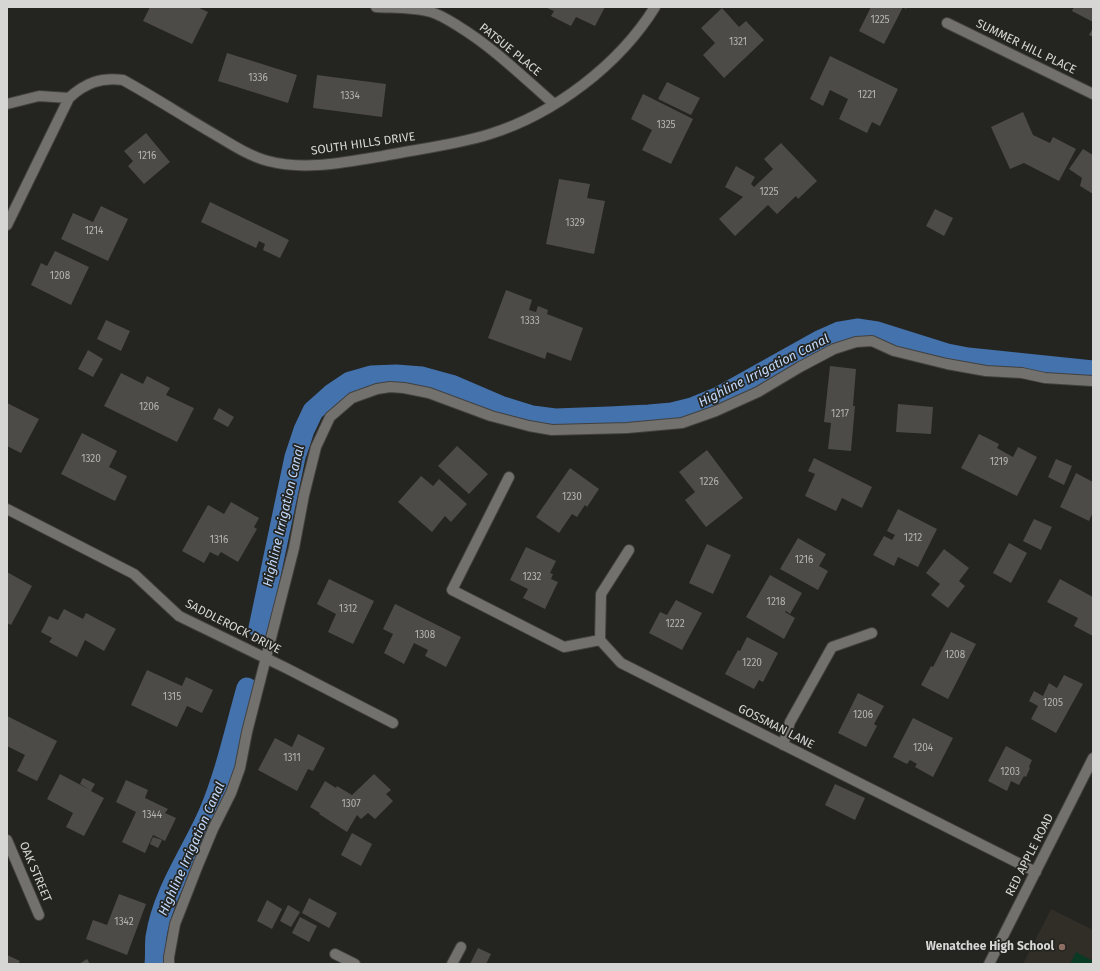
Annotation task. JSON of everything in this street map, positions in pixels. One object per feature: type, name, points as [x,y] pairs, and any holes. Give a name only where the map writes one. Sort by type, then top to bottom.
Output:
[{"type":"street","name":"PATSUE PLACE","points":[[376,7],[420,10],[431,12],[444,18],[498,54],[554,104]]},
{"type":"street","name":"SOUTH HILLS DRIVE","points":[[69,98],[84,86],[108,78],[123,80],[232,144],[254,155],[283,164],[304,166],[331,164],[445,145],[489,134],[517,124],[554,104],[580,86],[620,51],[639,31],[655,7]]},
{"type":"street","name":"SUMMER HILL PLACE","points":[[948,22],[1093,94]]},
{"type":"street","points":[[7,104],[39,96],[69,98],[7,225]]},
{"type":"street","points":[[168,964],[168,957],[175,924],[213,829],[232,793],[240,768],[247,732],[294,548],[304,495],[316,447],[330,417],[352,398],[363,393],[390,387],[414,389],[491,416],[519,424],[552,430],[627,428],[682,423],[716,411],[758,392],[800,366],[834,349],[856,342],[872,341],[894,351],[947,364],[986,371],[1022,373],[1045,378],[1093,381]]},
{"type":"street","points":[[510,477],[452,590],[564,647],[600,640],[601,594],[629,550]]},
{"type":"street","name":"SADDLEROCK DRIVE","points":[[7,509],[134,574],[179,616],[266,658],[393,724]]},
{"type":"street","points":[[783,745],[790,722],[832,647],[872,632]]},
{"type":"street","name":"GOSSMAN LANE","points":[[600,640],[621,664],[1036,872]]},
{"type":"street","name":"RED APPLE ROAD","points":[[989,964],[1093,758]]},
{"type":"street","name":"OAK STREET","points":[[7,840],[39,915]]},
{"type":"street","points":[[452,964],[461,947]]},
{"type":"street","points":[[335,954],[355,964]]},
{"type":"shaded area","name":"Wenatchee High School","points":[[1051,909],[1093,930],[1093,964],[1023,964]]},
{"type":"green space","points":[[1076,952],[1093,961],[1093,964],[1070,964]]},
{"type":"building","points":[[150,7],[197,7],[208,12],[192,44],[143,21]]},
{"type":"building","points":[[545,7],[605,7],[595,26],[576,17],[571,26],[551,16],[554,11]]},
{"type":"building","points":[[871,7],[903,7],[884,44],[859,31]]},
{"type":"building","points":[[1074,7],[1093,7],[1093,22],[1072,11]]},
{"type":"building","points":[[722,8],[739,27],[746,21],[764,40],[724,78],[703,55],[715,43],[701,28]]},
{"type":"building","points":[[1093,28],[1093,37],[1089,35]]},
{"type":"building","points":[[227,53],[297,75],[288,103],[218,81]]},
{"type":"building","points":[[830,56],[898,89],[880,126],[872,122],[867,133],[839,119],[848,99],[830,90],[823,106],[810,99]]},
{"type":"building","points":[[317,75],[386,84],[382,117],[313,108]]},
{"type":"building","points":[[667,82],[700,98],[691,115],[658,99]]},
{"type":"building","points":[[643,94],[693,119],[671,164],[642,150],[652,130],[631,119]]},
{"type":"building","points":[[1023,112],[1033,135],[1050,143],[1053,137],[1076,149],[1059,181],[1024,163],[1010,169],[991,127]]},
{"type":"building","points":[[146,133],[170,162],[144,184],[128,166],[133,161],[124,151]]},
{"type":"building","points":[[781,143],[817,181],[798,199],[796,196],[777,214],[768,205],[735,236],[719,219],[743,197],[725,187],[736,166],[755,177],[751,184],[754,187],[773,169],[764,159]]},
{"type":"building","points":[[1083,149],[1093,155],[1093,194],[1080,186],[1082,178],[1069,169]]},
{"type":"building","points":[[559,179],[590,184],[587,198],[605,201],[594,254],[546,244]]},
{"type":"building","points":[[210,202],[289,240],[280,258],[263,250],[265,244],[259,241],[256,248],[201,222]]},
{"type":"building","points":[[101,206],[128,219],[108,261],[61,239],[73,213],[93,222]]},
{"type":"building","points":[[935,209],[953,218],[944,236],[926,226]]},
{"type":"building","points":[[55,251],[89,267],[71,305],[31,285],[41,263],[47,266]]},
{"type":"building","points":[[506,290],[532,300],[529,310],[536,312],[538,306],[548,310],[547,314],[583,328],[571,361],[547,352],[545,359],[488,338]]},
{"type":"building","points":[[106,320],[130,331],[121,351],[97,339]]},
{"type":"building","points":[[88,350],[103,359],[93,377],[78,369]]},
{"type":"building","points":[[830,366],[856,369],[853,406],[855,406],[851,451],[828,449],[831,423],[824,422]]},
{"type":"building","points":[[121,373],[143,384],[147,376],[170,388],[166,395],[194,408],[177,442],[104,406]]},
{"type":"building","points":[[7,403],[39,419],[21,453],[7,446]]},
{"type":"building","points":[[898,404],[933,407],[931,434],[896,432]]},
{"type":"building","points":[[219,408],[234,417],[228,427],[213,419]]},
{"type":"building","points":[[82,433],[117,451],[109,467],[127,476],[115,501],[61,474]]},
{"type":"building","points":[[979,434],[999,444],[997,448],[1013,457],[1018,447],[1037,457],[1017,496],[961,468]]},
{"type":"building","points":[[457,446],[488,474],[469,494],[438,466]]},
{"type":"building","points":[[707,450],[743,498],[706,527],[685,500],[695,492],[679,472]]},
{"type":"building","points":[[814,458],[872,487],[862,508],[842,498],[836,511],[805,496],[815,474],[808,471]]},
{"type":"building","points":[[1056,459],[1072,466],[1064,485],[1048,477]]},
{"type":"building","points":[[570,468],[599,489],[587,507],[585,505],[577,517],[572,514],[559,533],[536,517]]},
{"type":"building","points":[[1076,473],[1093,482],[1093,512],[1089,521],[1060,507]]},
{"type":"building","points":[[421,476],[433,486],[439,479],[467,504],[451,522],[445,516],[432,532],[398,502]]},
{"type":"building","points":[[231,502],[259,518],[254,527],[257,529],[238,562],[221,552],[218,556],[210,552],[204,563],[182,551],[208,505],[224,514]]},
{"type":"building","points":[[898,509],[937,529],[918,567],[898,557],[894,566],[873,555],[884,536],[892,540],[895,535],[887,531]]},
{"type":"building","points":[[1034,519],[1052,527],[1041,550],[1023,541]]},
{"type":"building","points":[[798,538],[826,554],[819,566],[828,571],[818,590],[780,569]]},
{"type":"building","points":[[1009,543],[1027,553],[1011,583],[993,573]]},
{"type":"building","points":[[707,544],[731,555],[713,594],[689,583]]},
{"type":"building","points":[[526,547],[556,561],[550,573],[553,574],[551,579],[558,582],[545,609],[523,598],[528,589],[510,580]]},
{"type":"building","points":[[944,549],[969,568],[959,581],[965,586],[948,608],[931,595],[940,584],[926,573]]},
{"type":"building","points":[[7,572],[32,586],[11,625],[7,623]]},
{"type":"building","points":[[770,575],[802,593],[790,614],[786,611],[785,612],[795,618],[784,639],[746,617]]},
{"type":"building","points":[[329,579],[374,601],[353,644],[328,632],[336,614],[317,604]]},
{"type":"building","points":[[1060,579],[1093,597],[1093,636],[1074,626],[1078,618],[1047,602]]},
{"type":"building","points":[[676,600],[702,613],[682,650],[649,633],[660,612],[667,615]]},
{"type":"building","points":[[395,604],[461,637],[446,667],[425,656],[428,650],[414,643],[404,664],[384,653],[393,634],[383,629]]},
{"type":"building","points":[[64,609],[83,619],[86,613],[116,629],[104,651],[85,640],[77,657],[49,642],[52,638],[41,632],[49,616],[58,620]]},
{"type":"building","points":[[951,632],[976,644],[948,699],[921,685],[931,666],[933,667]]},
{"type":"building","points":[[747,637],[778,653],[763,682],[759,680],[754,689],[725,674]]},
{"type":"building","points":[[147,670],[182,686],[186,677],[213,690],[202,713],[187,706],[177,727],[131,705]]},
{"type":"building","points":[[1064,675],[1083,684],[1056,733],[1031,719],[1038,706],[1029,701],[1034,691],[1043,696],[1049,683],[1057,688]]},
{"type":"building","points":[[858,693],[884,706],[874,724],[877,726],[866,747],[838,733]]},
{"type":"building","points":[[7,716],[57,741],[37,781],[17,771],[25,755],[7,746]]},
{"type":"building","points":[[913,718],[953,738],[933,777],[915,767],[917,764],[910,760],[907,764],[893,757]]},
{"type":"building","points":[[298,734],[325,748],[313,771],[308,769],[297,791],[258,770],[275,738],[292,747]]},
{"type":"building","points":[[1006,746],[1032,760],[1026,777],[1024,776],[1019,785],[1011,781],[1007,791],[988,781]]},
{"type":"building","points":[[60,774],[90,790],[80,784],[83,778],[95,784],[91,791],[104,798],[84,836],[66,827],[73,813],[47,799]]},
{"type":"building","points":[[374,774],[391,790],[386,794],[393,801],[375,819],[368,813],[361,819],[357,815],[347,832],[310,807],[325,781],[352,795]]},
{"type":"building","points":[[126,780],[148,790],[145,798],[168,809],[165,813],[176,818],[165,841],[153,835],[145,853],[122,842],[136,812],[116,802]]},
{"type":"building","points":[[835,784],[865,798],[855,820],[825,805]]},
{"type":"building","points":[[352,833],[372,844],[361,866],[341,855]]},
{"type":"building","points":[[153,837],[162,840],[158,848],[150,844]]},
{"type":"building","points":[[119,894],[146,904],[127,955],[86,939],[93,920],[107,925]]},
{"type":"building","points":[[309,898],[337,913],[329,928],[302,913]]},
{"type":"building","points":[[267,900],[282,909],[272,929],[257,921]]},
{"type":"building","points":[[288,905],[300,912],[291,927],[280,921]]},
{"type":"building","points":[[300,917],[317,926],[309,942],[292,933]]},
{"type":"building","points":[[478,948],[491,954],[486,964],[470,964]]},
{"type":"building","points":[[7,955],[20,961],[18,964],[7,964]]},
{"type":"building","points":[[87,959],[90,964],[79,964]]},
{"type":"waterway","name":"Highline Irrigation Canal","points":[[259,628],[295,457],[304,430],[313,411],[332,394],[350,382],[371,376],[396,375],[422,377],[451,385],[500,406],[532,416],[555,419],[672,413],[692,408],[719,397],[821,340],[839,332],[857,329],[877,332],[947,354],[968,358],[1093,371]]},
{"type":"waterway","name":"Highline Irrigation Canal","points":[[155,964],[156,937],[165,904],[215,798],[247,688]]},
{"type":"place","name":"Wenatchee High School","points":[[1062,947]]}]
